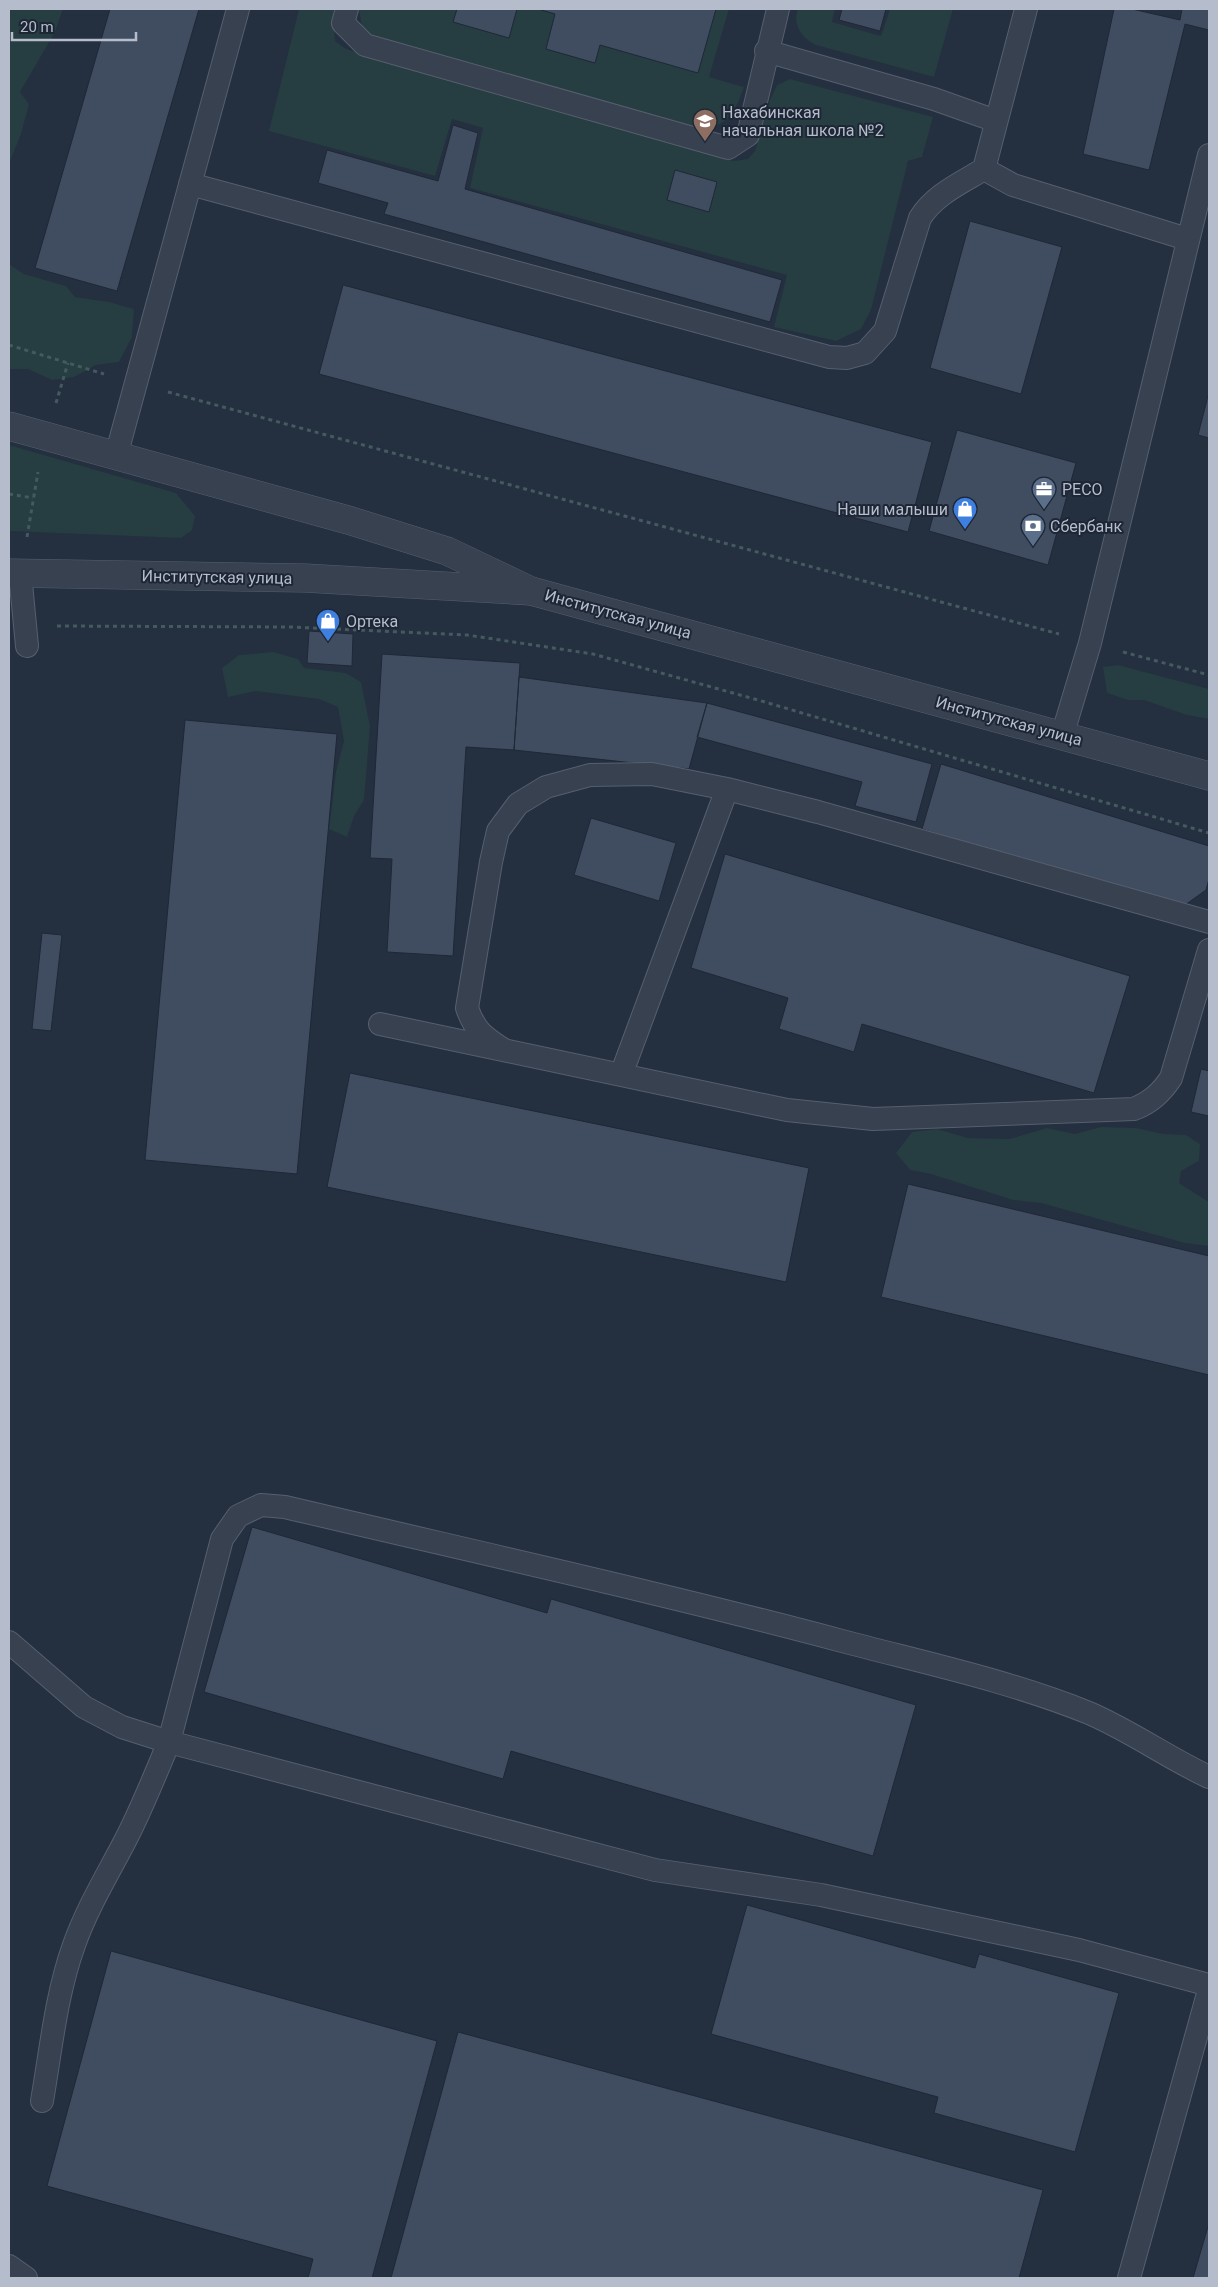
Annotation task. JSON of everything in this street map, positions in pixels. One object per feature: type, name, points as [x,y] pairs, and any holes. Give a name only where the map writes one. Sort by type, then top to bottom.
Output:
[{"type":"street","points":[[9,426],[348,520],[447,550],[531,591]]},
{"type":"street","name":"Институтская улица","points":[[14,573],[305,578],[531,591],[1209,776]]},
{"type":"lane","points":[[116,456],[238,9]]},
{"type":"lane","points":[[347,9],[343,23],[365,45],[728,148],[748,135],[766,51],[778,9]]},
{"type":"lane","points":[[190,184],[829,357],[847,358],[865,353],[885,330],[920,218],[926,208],[937,198],[984,169],[1026,9]]},
{"type":"lane","points":[[766,51],[934,99],[996,121]]},
{"type":"lane","points":[[1062,736],[1090,643],[1209,155]]},
{"type":"lane","points":[[984,169],[1013,185],[1187,239]]},
{"type":"lane","points":[[14,573],[26,636]]},
{"type":"lane","points":[[504,1050],[484,1037],[473,1025],[467,1008],[490,862],[498,831],[518,804],[546,787],[590,775],[652,774],[727,789],[818,812],[1209,922]]},
{"type":"lane","points":[[621,1075],[727,789]]},
{"type":"lane","points":[[380,1024],[787,1110],[873,1119],[1134,1109],[1147,1104],[1160,1094],[1172,1078],[1209,950]]},
{"type":"lane","points":[[42,2101],[62,1981],[74,1944],[99,1888],[126,1839],[151,1787],[169,1742],[222,1539],[238,1516],[260,1505],[285,1507],[787,1626],[1038,1694],[1091,1714],[1140,1738],[1209,1778]]},
{"type":"lane","points":[[9,1642],[84,1707],[122,1727],[169,1742],[655,1870],[821,1895],[1079,1950],[1209,1985]]},
{"type":"lane","points":[[1130,2278],[1204,2026],[1209,1990]]},
{"type":"lane","points":[[9,2266],[26,2278]]},
{"type":"path","points":[[9,345],[135,383],[1209,676]]},
{"type":"path","points":[[9,494],[33,498]]},
{"type":"path","points":[[26,636],[291,627],[457,634],[593,654],[758,700],[1209,833]]},
{"type":"green space","points":[[9,9],[63,9],[55,32],[20,92],[29,104],[21,134],[9,164]]},
{"type":"green space","points":[[299,9],[339,9],[334,26],[335,41],[346,49],[733,161],[748,159],[755,151],[770,100],[777,85],[790,79],[933,117],[922,157],[908,161],[871,310],[861,329],[836,341],[774,327],[787,275],[470,188],[483,128],[452,119],[435,176],[269,131]]},
{"type":"green space","points":[[359,9],[457,9],[453,22],[509,37],[517,9],[538,9],[555,14],[546,49],[594,63],[600,45],[698,72],[716,9],[729,9],[709,77],[744,87],[736,106],[727,119],[713,127],[692,131],[370,38],[362,28]]},
{"type":"green space","points":[[798,9],[835,9],[832,22],[881,36],[890,9],[953,9],[934,77],[816,45],[806,39],[797,26],[796,15]]},
{"type":"green space","points":[[9,264],[24,274],[66,286],[75,297],[109,302],[134,309],[132,337],[119,362],[96,365],[74,377],[52,380],[28,369],[9,369]]},
{"type":"green space","points":[[9,445],[176,493],[195,516],[192,530],[181,538],[9,531]]},
{"type":"green space","points":[[273,652],[298,659],[304,668],[346,673],[361,682],[370,726],[364,800],[354,816],[347,837],[329,829],[336,772],[344,741],[338,707],[319,699],[256,691],[228,697],[222,668],[239,655]]},
{"type":"green space","points":[[1118,665],[1209,689],[1209,719],[1187,715],[1144,700],[1128,700],[1107,693],[1103,667]]},
{"type":"green space","points":[[1101,1127],[1136,1128],[1163,1134],[1186,1135],[1200,1144],[1199,1161],[1181,1171],[1179,1183],[1209,1202],[1209,1246],[1185,1243],[1041,1203],[1013,1200],[931,1174],[910,1170],[896,1153],[912,1132],[937,1129],[968,1138],[1009,1139],[1047,1128],[1075,1134]]},
{"type":"building","points":[[110,9],[199,9],[117,291],[35,268]]},
{"type":"building","points":[[457,9],[517,9],[509,38],[453,22]]},
{"type":"building","points":[[538,9],[716,9],[698,73],[600,45],[595,63],[546,49],[555,14]]},
{"type":"building","points":[[842,9],[886,9],[880,31],[839,20]]},
{"type":"building","points":[[1114,9],[1132,9],[1180,20],[1182,9],[1209,9],[1209,30],[1185,24],[1149,170],[1083,154]]},
{"type":"building","points":[[453,125],[478,133],[465,189],[782,280],[770,322],[384,214],[388,203],[318,183],[327,150],[438,181]]},
{"type":"building","points":[[675,170],[717,182],[709,212],[667,200]]},
{"type":"building","points":[[970,221],[1062,247],[1021,394],[930,368]]},
{"type":"building","points":[[343,285],[932,442],[908,532],[319,374]]},
{"type":"building","points":[[1209,392],[1209,438],[1198,435]]},
{"type":"building","points":[[957,430],[1076,463],[1048,565],[929,531]]},
{"type":"building","points":[[309,631],[353,634],[352,666],[307,663]]},
{"type":"building","points":[[382,654],[520,663],[514,750],[466,747],[453,956],[387,952],[392,859],[370,858]]},
{"type":"building","points":[[519,677],[707,703],[689,769],[514,750]]},
{"type":"building","points":[[707,703],[932,764],[916,822],[855,806],[862,782],[697,737]]},
{"type":"building","points":[[185,720],[337,734],[297,1174],[145,1160]]},
{"type":"building","points":[[941,764],[1209,846],[1209,879],[1206,890],[1178,910],[922,829]]},
{"type":"building","points":[[591,818],[676,843],[659,901],[574,875]]},
{"type":"building","points":[[725,854],[1130,976],[1094,1093],[862,1024],[854,1052],[779,1029],[788,998],[691,968]]},
{"type":"building","points":[[42,933],[62,935],[51,1031],[32,1029]]},
{"type":"building","points":[[1201,1069],[1209,1071],[1209,1116],[1191,1112]]},
{"type":"building","points":[[350,1073],[809,1168],[786,1282],[327,1187]]},
{"type":"building","points":[[908,1184],[1209,1256],[1209,1375],[881,1297]]},
{"type":"building","points":[[252,1527],[547,1613],[551,1599],[916,1705],[873,1856],[511,1751],[503,1779],[204,1692]]},
{"type":"building","points":[[747,1905],[975,1968],[979,1954],[1119,1993],[1075,2152],[934,2113],[938,2097],[711,2034]]},
{"type":"building","points":[[111,1951],[437,2041],[372,2278],[308,2278],[313,2259],[47,2186]]},
{"type":"building","points":[[458,2032],[1043,2190],[1019,2278],[391,2278]]},
{"type":"building","points":[[1209,2223],[1209,2278],[1193,2278]]},
{"type":"place","name":"Нахабинская начальная школа №2","points":[[705,142]]},
{"type":"place","name":"РЕСО","points":[[1044,510]]},
{"type":"place","name":"Наши малыши","points":[[965,530]]},
{"type":"place","name":"Сбербанк","points":[[1033,547]]},
{"type":"place","name":"Ортека","points":[[328,642]]}]
